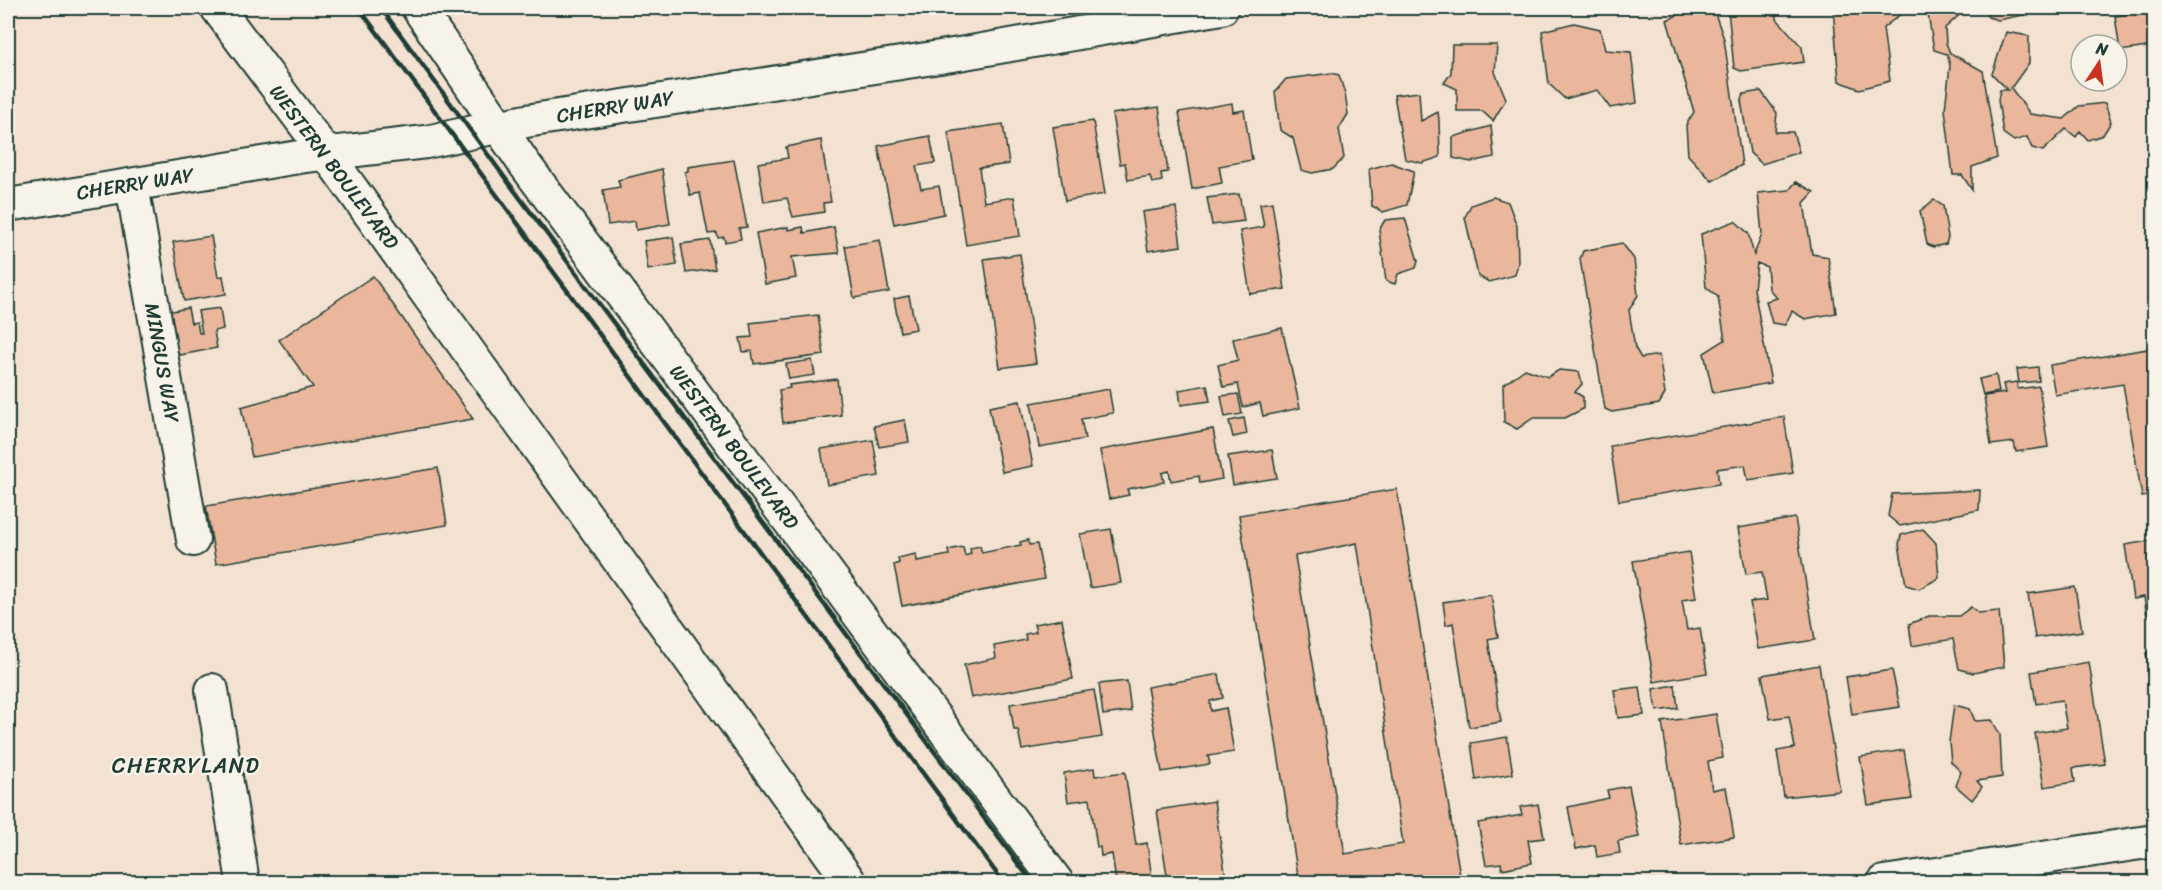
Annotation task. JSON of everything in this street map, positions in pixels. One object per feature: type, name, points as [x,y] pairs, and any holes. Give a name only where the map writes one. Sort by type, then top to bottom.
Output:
[{"type":"street","name":"WESTERN BOULEVARD","points":[[217,8],[326,153],[850,882]]},
{"type":"street","name":"WESTERN BOULEVARD","points":[[418,8],[499,126],[1057,882]]},
{"type":"street","name":"CHERRY WAY","points":[[8,205],[326,153],[426,142],[499,126],[767,81],[959,54],[1222,8]]},
{"type":"street","name":"MINGUS WAY","points":[[132,185],[194,540]]},
{"type":"street","points":[[212,690],[243,882]]},
{"type":"street","points":[[1884,882],[2154,841]]},
{"type":"building","points":[[1693,8],[1713,8],[1724,39],[1742,165],[1712,181],[1688,155],[1686,125],[1694,112],[1667,20]]},
{"type":"building","points":[[1776,8],[1777,19],[1802,47],[1804,62],[1741,71],[1734,68],[1728,10]]},
{"type":"building","points":[[1833,8],[1894,8],[1902,13],[1883,28],[1890,81],[1859,89],[1839,81]]},
{"type":"building","points":[[1927,8],[1967,8],[1945,28],[1946,43],[1950,53],[1983,71],[1997,158],[1972,167],[1972,190],[1962,175],[1953,175],[1945,109],[1950,66],[1947,54],[1934,50]]},
{"type":"building","points":[[1983,8],[2045,8],[2044,11],[1998,20],[1988,17]]},
{"type":"building","points":[[2154,10],[2154,46],[2129,50],[2129,33],[2117,33],[2115,16]]},
{"type":"building","points":[[1574,23],[1600,29],[1605,50],[1631,52],[1637,103],[1610,108],[1597,90],[1565,99],[1549,84],[1542,31]]},
{"type":"building","points":[[2006,32],[2029,36],[2029,63],[2011,88],[2030,114],[2064,119],[2079,106],[2105,103],[2111,122],[2103,135],[2088,140],[2080,131],[2076,137],[2066,129],[2043,151],[2032,148],[2027,137],[2014,141],[2003,133],[1998,100],[2000,90],[2008,90],[1992,74]]},
{"type":"building","points":[[1452,45],[1497,45],[1495,72],[1506,99],[1493,121],[1482,111],[1457,111],[1457,89],[1444,83],[1451,73]]},
{"type":"building","points":[[1332,73],[1339,75],[1348,114],[1339,129],[1344,158],[1333,169],[1312,173],[1301,170],[1293,138],[1280,130],[1275,92],[1286,79]]},
{"type":"building","points":[[1761,91],[1777,113],[1775,132],[1793,132],[1799,152],[1762,164],[1750,153],[1741,101],[1744,94]]},
{"type":"building","points":[[1419,92],[1421,121],[1438,112],[1439,121],[1440,157],[1422,163],[1405,159],[1394,95]]},
{"type":"building","points":[[1232,103],[1233,112],[1244,110],[1252,160],[1219,166],[1222,183],[1192,189],[1179,112]]},
{"type":"building","points":[[1159,107],[1168,172],[1161,173],[1162,181],[1152,183],[1150,176],[1128,180],[1125,163],[1120,164],[1112,114]]},
{"type":"building","points":[[1093,121],[1105,194],[1065,201],[1053,127]]},
{"type":"building","points":[[1003,124],[1009,164],[979,168],[984,202],[1014,197],[1020,236],[966,245],[948,132]]},
{"type":"building","points":[[1491,126],[1494,157],[1471,162],[1453,158],[1453,137]]},
{"type":"building","points":[[930,136],[935,163],[916,166],[921,189],[939,186],[944,214],[894,224],[878,146]]},
{"type":"building","points":[[821,140],[831,202],[823,203],[824,212],[793,217],[787,198],[764,202],[758,163],[788,158],[786,147]]},
{"type":"building","points":[[734,160],[747,227],[739,228],[741,239],[725,242],[724,237],[718,238],[717,233],[708,234],[700,193],[690,195],[685,172],[688,171],[688,167]]},
{"type":"building","points":[[1391,163],[1414,171],[1407,205],[1383,212],[1372,206],[1369,169]]},
{"type":"building","points":[[662,169],[670,224],[636,230],[635,221],[608,225],[603,190],[620,187],[618,180]]},
{"type":"building","points":[[1796,182],[1814,192],[1804,203],[1812,254],[1828,257],[1836,313],[1805,319],[1792,311],[1785,325],[1772,323],[1766,301],[1777,298],[1769,289],[1767,267],[1757,263],[1754,289],[1771,383],[1713,393],[1704,353],[1725,340],[1718,297],[1706,287],[1701,234],[1735,221],[1748,233],[1754,255],[1762,234],[1758,193],[1789,190]]},
{"type":"building","points":[[1239,194],[1244,221],[1212,225],[1207,198]]},
{"type":"building","points":[[1493,197],[1508,202],[1517,226],[1518,263],[1515,275],[1489,282],[1478,276],[1465,217],[1471,205]]},
{"type":"building","points":[[1934,200],[1943,206],[1948,237],[1946,244],[1933,247],[1927,244],[1920,211]]},
{"type":"building","points":[[1272,202],[1285,289],[1250,294],[1240,231],[1264,227],[1260,204]]},
{"type":"building","points":[[1176,207],[1181,246],[1148,251],[1142,212]]},
{"type":"building","points":[[1405,218],[1418,261],[1416,268],[1398,274],[1395,284],[1386,281],[1379,230],[1385,220]]},
{"type":"building","points":[[788,227],[788,230],[803,227],[804,233],[834,227],[839,253],[792,257],[796,278],[765,284],[756,233]]},
{"type":"building","points":[[211,236],[218,277],[223,276],[226,294],[184,301],[173,242]]},
{"type":"building","points":[[673,237],[677,265],[648,270],[644,241]]},
{"type":"building","points":[[710,240],[715,269],[686,273],[681,244]]},
{"type":"building","points":[[880,240],[889,292],[854,298],[845,246]]},
{"type":"building","points":[[1622,243],[1634,259],[1638,295],[1629,310],[1635,348],[1641,358],[1659,355],[1665,394],[1659,404],[1612,412],[1605,409],[1580,259],[1583,251]]},
{"type":"building","points":[[1020,254],[1036,363],[1000,368],[984,259]]},
{"type":"building","points":[[373,276],[473,419],[252,457],[241,407],[313,387],[279,340]]},
{"type":"building","points":[[909,296],[916,329],[900,332],[894,299]]},
{"type":"building","points":[[188,308],[191,323],[197,322],[199,333],[202,333],[198,311],[220,308],[223,329],[214,331],[217,348],[175,356],[167,312]]},
{"type":"building","points":[[818,315],[824,355],[754,364],[752,351],[743,352],[740,338],[752,337],[750,323]]},
{"type":"building","points":[[1282,328],[1300,408],[1263,416],[1260,403],[1243,407],[1238,384],[1223,387],[1218,365],[1238,360],[1233,339]]},
{"type":"building","points":[[2154,348],[2154,495],[2142,497],[2123,384],[2055,395],[2050,365]]},
{"type":"building","points":[[812,360],[815,375],[789,379],[786,364]]},
{"type":"building","points":[[2038,367],[2039,381],[2019,383],[2017,369]]},
{"type":"building","points":[[1525,369],[1548,377],[1559,370],[1579,372],[1582,384],[1575,392],[1583,397],[1583,409],[1565,418],[1533,418],[1517,429],[1504,422],[1503,385]]},
{"type":"building","points":[[1996,375],[1999,392],[1983,395],[1979,379]]},
{"type":"building","points":[[837,379],[841,415],[783,423],[779,390],[790,388],[789,385]]},
{"type":"building","points":[[2017,382],[2018,389],[2039,386],[2048,447],[2016,452],[2014,442],[1991,445],[1984,396],[2005,393],[2003,384]]},
{"type":"building","points":[[1207,385],[1210,401],[1181,405],[1179,390]]},
{"type":"building","points":[[1109,389],[1113,413],[1081,419],[1085,439],[1039,447],[1031,403]]},
{"type":"building","points":[[1238,394],[1242,414],[1225,417],[1221,396]]},
{"type":"building","points":[[1020,401],[1033,466],[1002,472],[989,407]]},
{"type":"building","points":[[1784,417],[1793,473],[1748,480],[1745,465],[1717,469],[1719,484],[1619,501],[1610,446]]},
{"type":"building","points":[[1244,418],[1247,434],[1233,437],[1229,421]]},
{"type":"building","points":[[905,420],[909,442],[879,447],[874,426]]},
{"type":"building","points":[[1213,429],[1222,479],[1200,483],[1199,476],[1171,481],[1169,471],[1162,473],[1164,482],[1127,489],[1129,495],[1109,499],[1100,450]]},
{"type":"building","points":[[873,440],[879,476],[827,485],[821,449]]},
{"type":"building","points":[[1272,450],[1277,478],[1233,485],[1228,456]]},
{"type":"building","points":[[438,468],[447,525],[216,564],[206,506]]},
{"type":"building","points":[[1397,489],[1461,882],[1299,882],[1239,515]],"holes":[[[1357,543],[1403,844],[1345,854],[1295,556]]]},
{"type":"building","points":[[1980,490],[1979,510],[1900,526],[1888,516],[1892,494]]},
{"type":"building","points":[[1795,518],[1815,640],[1758,649],[1750,602],[1767,600],[1762,572],[1746,574],[1738,528]]},
{"type":"building","points":[[1111,529],[1121,583],[1090,588],[1080,534]]},
{"type":"building","points":[[1923,529],[1936,543],[1939,578],[1919,589],[1906,585],[1899,544],[1901,535]]},
{"type":"building","points":[[1028,540],[1029,545],[1037,544],[1044,579],[902,606],[894,565],[899,563],[898,558],[916,554],[917,561],[949,555],[948,550],[963,547],[965,556],[971,554],[970,548],[980,546],[982,553],[1021,545],[1020,542]]},
{"type":"building","points":[[2154,540],[2154,615],[2147,616],[2144,597],[2133,599],[2125,545]]},
{"type":"building","points":[[1689,552],[1696,598],[1682,600],[1687,630],[1700,628],[1707,673],[1654,682],[1633,561]]},
{"type":"building","points":[[2075,587],[2082,631],[2035,638],[2028,594]]},
{"type":"building","points":[[1491,595],[1498,637],[1488,639],[1501,722],[1469,727],[1453,623],[1446,625],[1443,602]]},
{"type":"building","points":[[1971,607],[1978,613],[1999,611],[2004,667],[1973,673],[1959,669],[1953,639],[1912,646],[1909,624],[1929,616],[1959,616]]},
{"type":"building","points":[[1062,619],[1073,679],[971,698],[964,665],[996,658],[994,646],[1026,640],[1025,634],[1036,632],[1034,624]]},
{"type":"building","points":[[2154,652],[2154,709],[2146,653]]},
{"type":"building","points":[[2089,662],[2105,764],[2073,768],[2075,782],[2044,787],[2035,733],[2067,728],[2062,700],[2036,704],[2031,672]]},
{"type":"building","points":[[1819,665],[1840,791],[1784,797],[1777,751],[1795,748],[1789,716],[1770,719],[1762,675]]},
{"type":"building","points":[[1892,670],[1900,707],[1852,714],[1846,677]]},
{"type":"building","points":[[1219,674],[1223,698],[1210,701],[1211,711],[1226,708],[1234,752],[1208,756],[1210,764],[1162,772],[1147,687]]},
{"type":"building","points":[[1127,681],[1131,711],[1103,715],[1099,684]]},
{"type":"building","points":[[1675,685],[1678,708],[1657,711],[1653,689]]},
{"type":"building","points":[[1640,687],[1644,715],[1618,718],[1614,690]]},
{"type":"building","points":[[1094,690],[1102,737],[1022,750],[1018,730],[1014,730],[1010,704]]},
{"type":"building","points":[[1954,705],[1970,709],[1975,721],[1992,720],[2000,735],[2002,777],[1977,781],[1982,787],[1972,800],[1956,786],[1961,772],[1951,762],[1949,742]]},
{"type":"building","points":[[1716,714],[1723,758],[1708,761],[1712,790],[1726,787],[1734,837],[1681,845],[1662,722]]},
{"type":"building","points":[[1507,737],[1513,774],[1476,780],[1471,743]]},
{"type":"building","points":[[1904,750],[1912,799],[1868,805],[1860,757]]},
{"type":"building","points":[[1094,768],[1095,776],[1125,772],[1136,845],[1147,843],[1152,879],[1116,882],[1112,854],[1101,856],[1100,847],[1097,847],[1090,799],[1068,802],[1064,773]]},
{"type":"building","points":[[1629,786],[1639,837],[1618,841],[1620,853],[1597,857],[1595,845],[1576,849],[1568,807],[1609,798],[1607,790]]},
{"type":"building","points":[[1214,801],[1226,878],[1195,882],[1168,882],[1157,810]]},
{"type":"building","points":[[1538,804],[1544,838],[1528,840],[1532,863],[1502,869],[1501,863],[1486,865],[1478,823],[1522,815],[1520,807]]},
{"type":"railway","points":[[359,8],[1003,882]]},
{"type":"railway","points":[[381,8],[508,182],[1032,882]]},
{"type":"district","name":"CHERRYLAND","points":[[186,765]]}]
